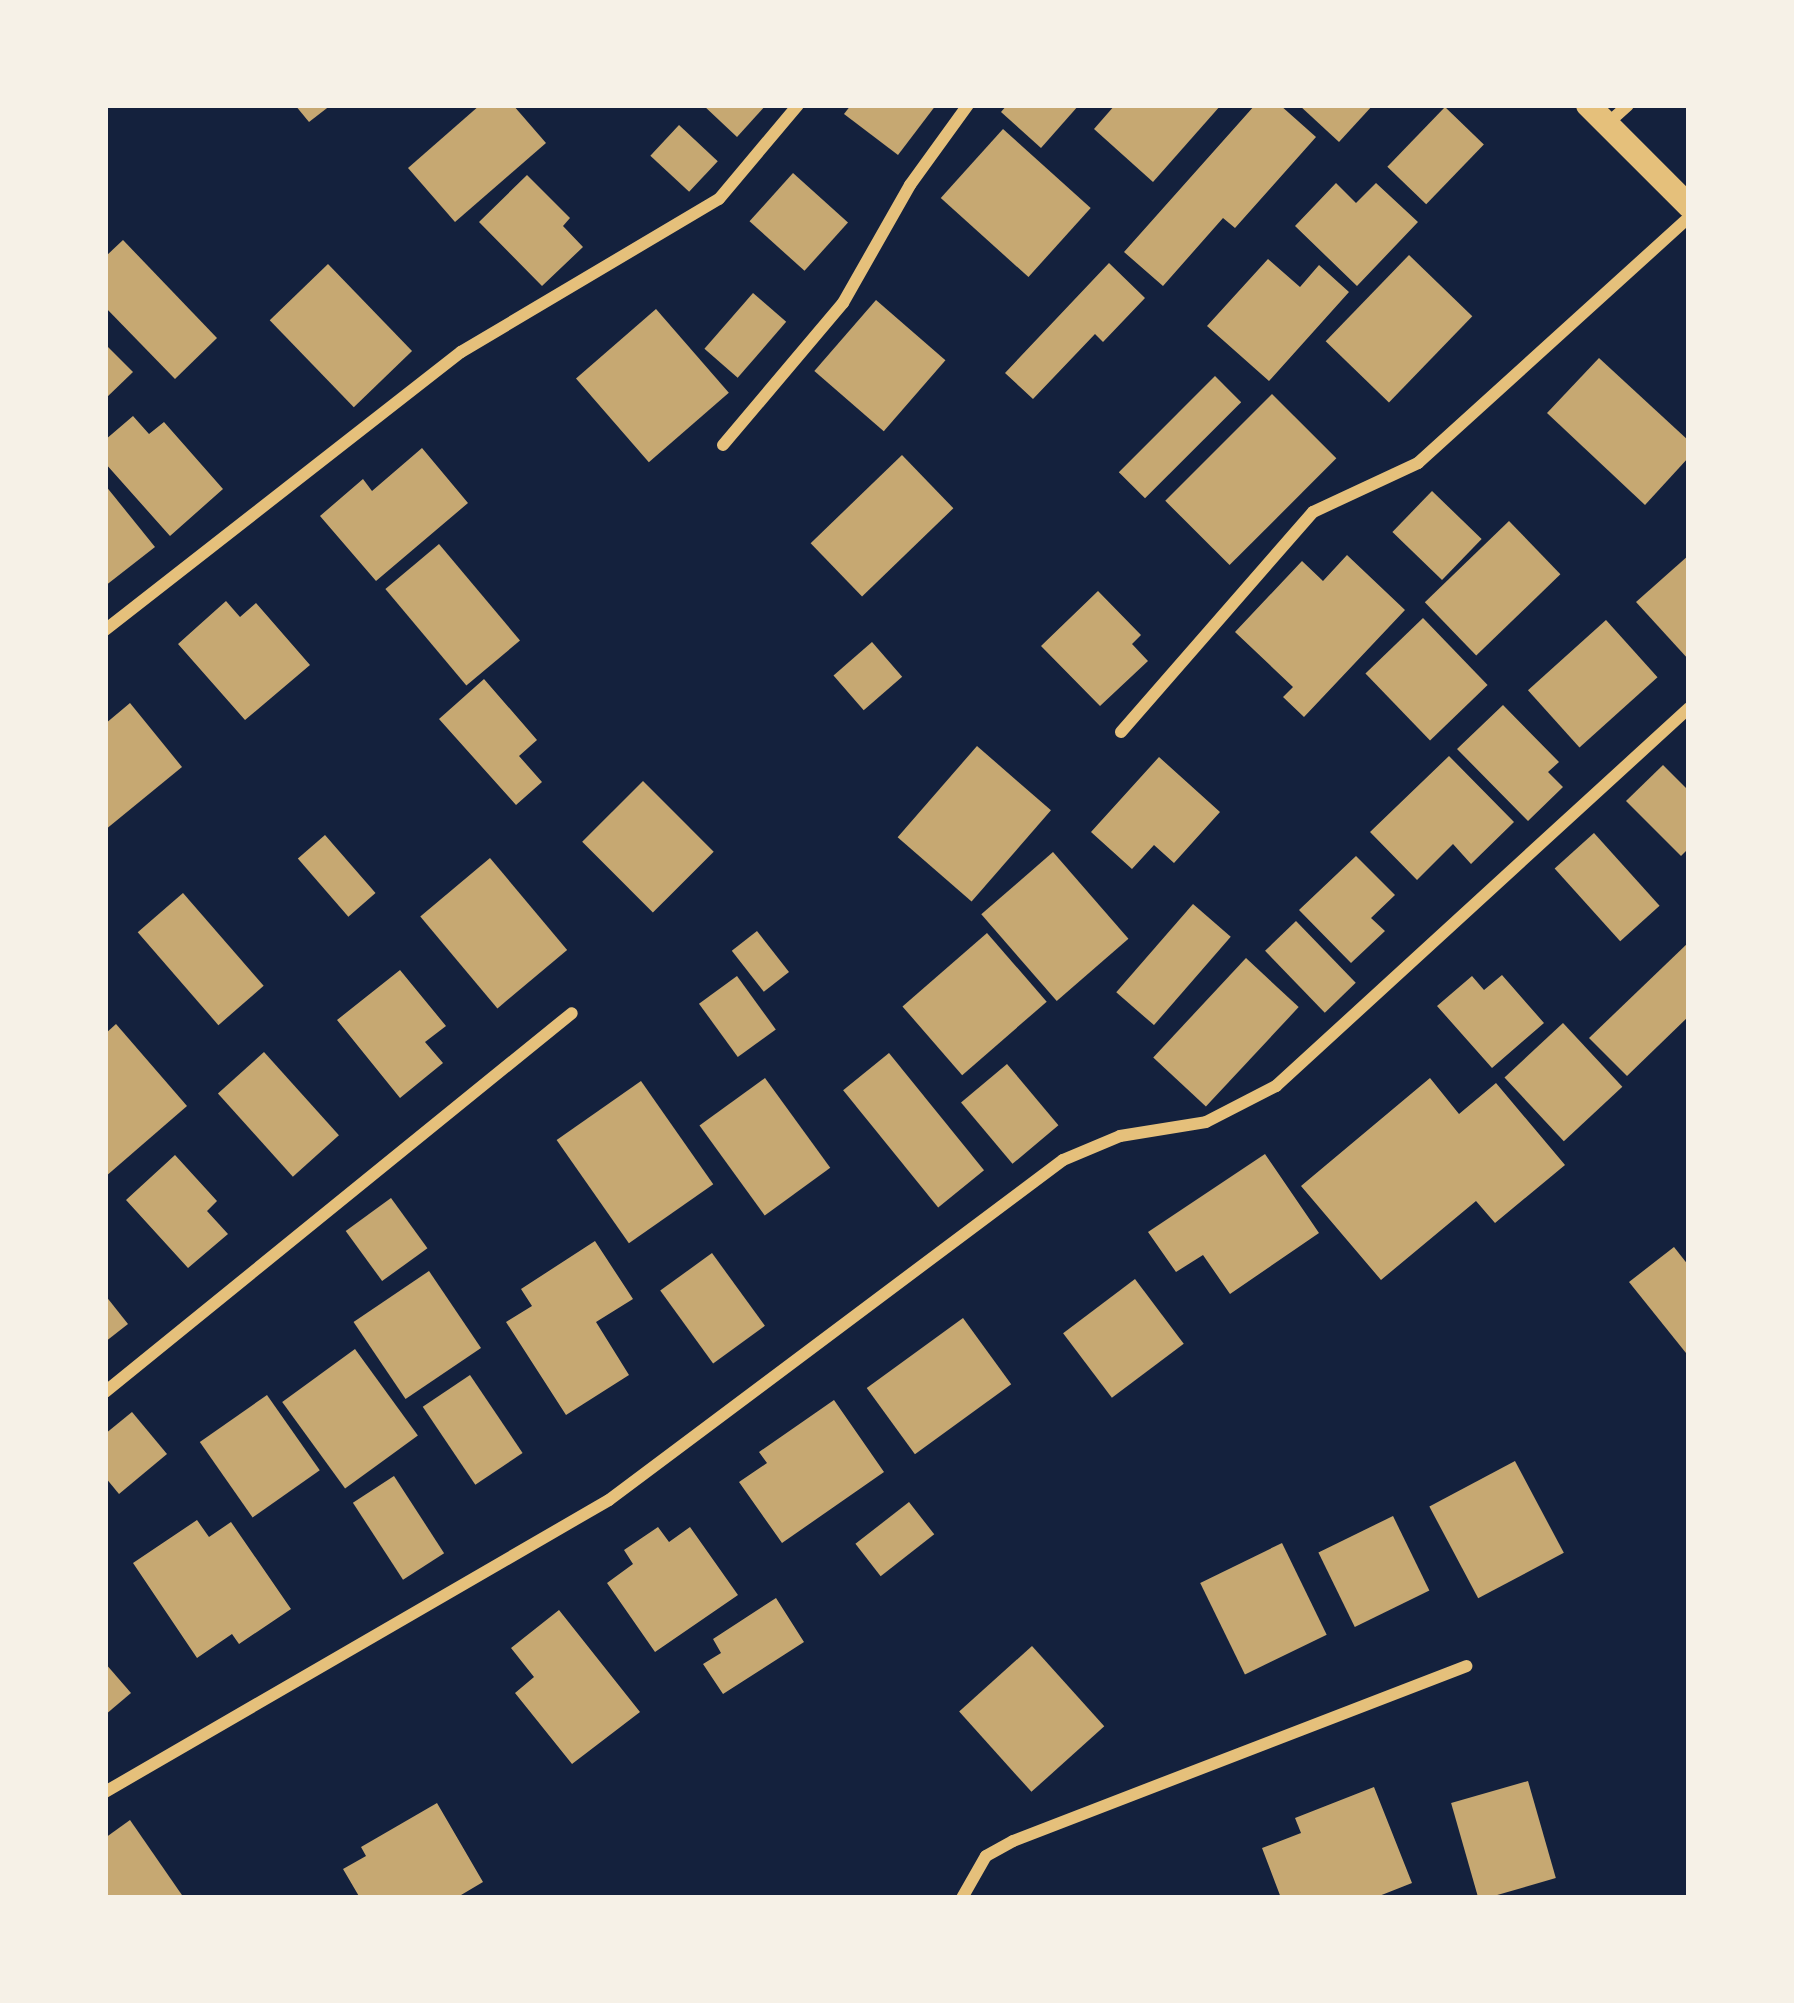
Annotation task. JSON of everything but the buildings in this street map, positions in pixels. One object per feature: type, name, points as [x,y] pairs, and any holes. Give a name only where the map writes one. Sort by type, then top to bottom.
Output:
[{"type":"main road","points":[[1588,105],[1689,206]]},
{"type":"street","points":[[105,630],[461,352],[719,199],[798,105]]},
{"type":"street","points":[[723,445],[843,303],[910,185],[968,105]]},
{"type":"street","points":[[1607,124],[1628,105]]},
{"type":"street","points":[[1121,733],[1312,512],[1418,463],[1689,217]]},
{"type":"street","points":[[105,1792],[609,1500],[1063,1160],[1120,1136],[1206,1123],[1276,1086],[1689,707]]},
{"type":"street","points":[[105,1392],[572,1013]]},
{"type":"street","points":[[962,1898],[986,1856],[1012,1840],[1466,1666]]}]
